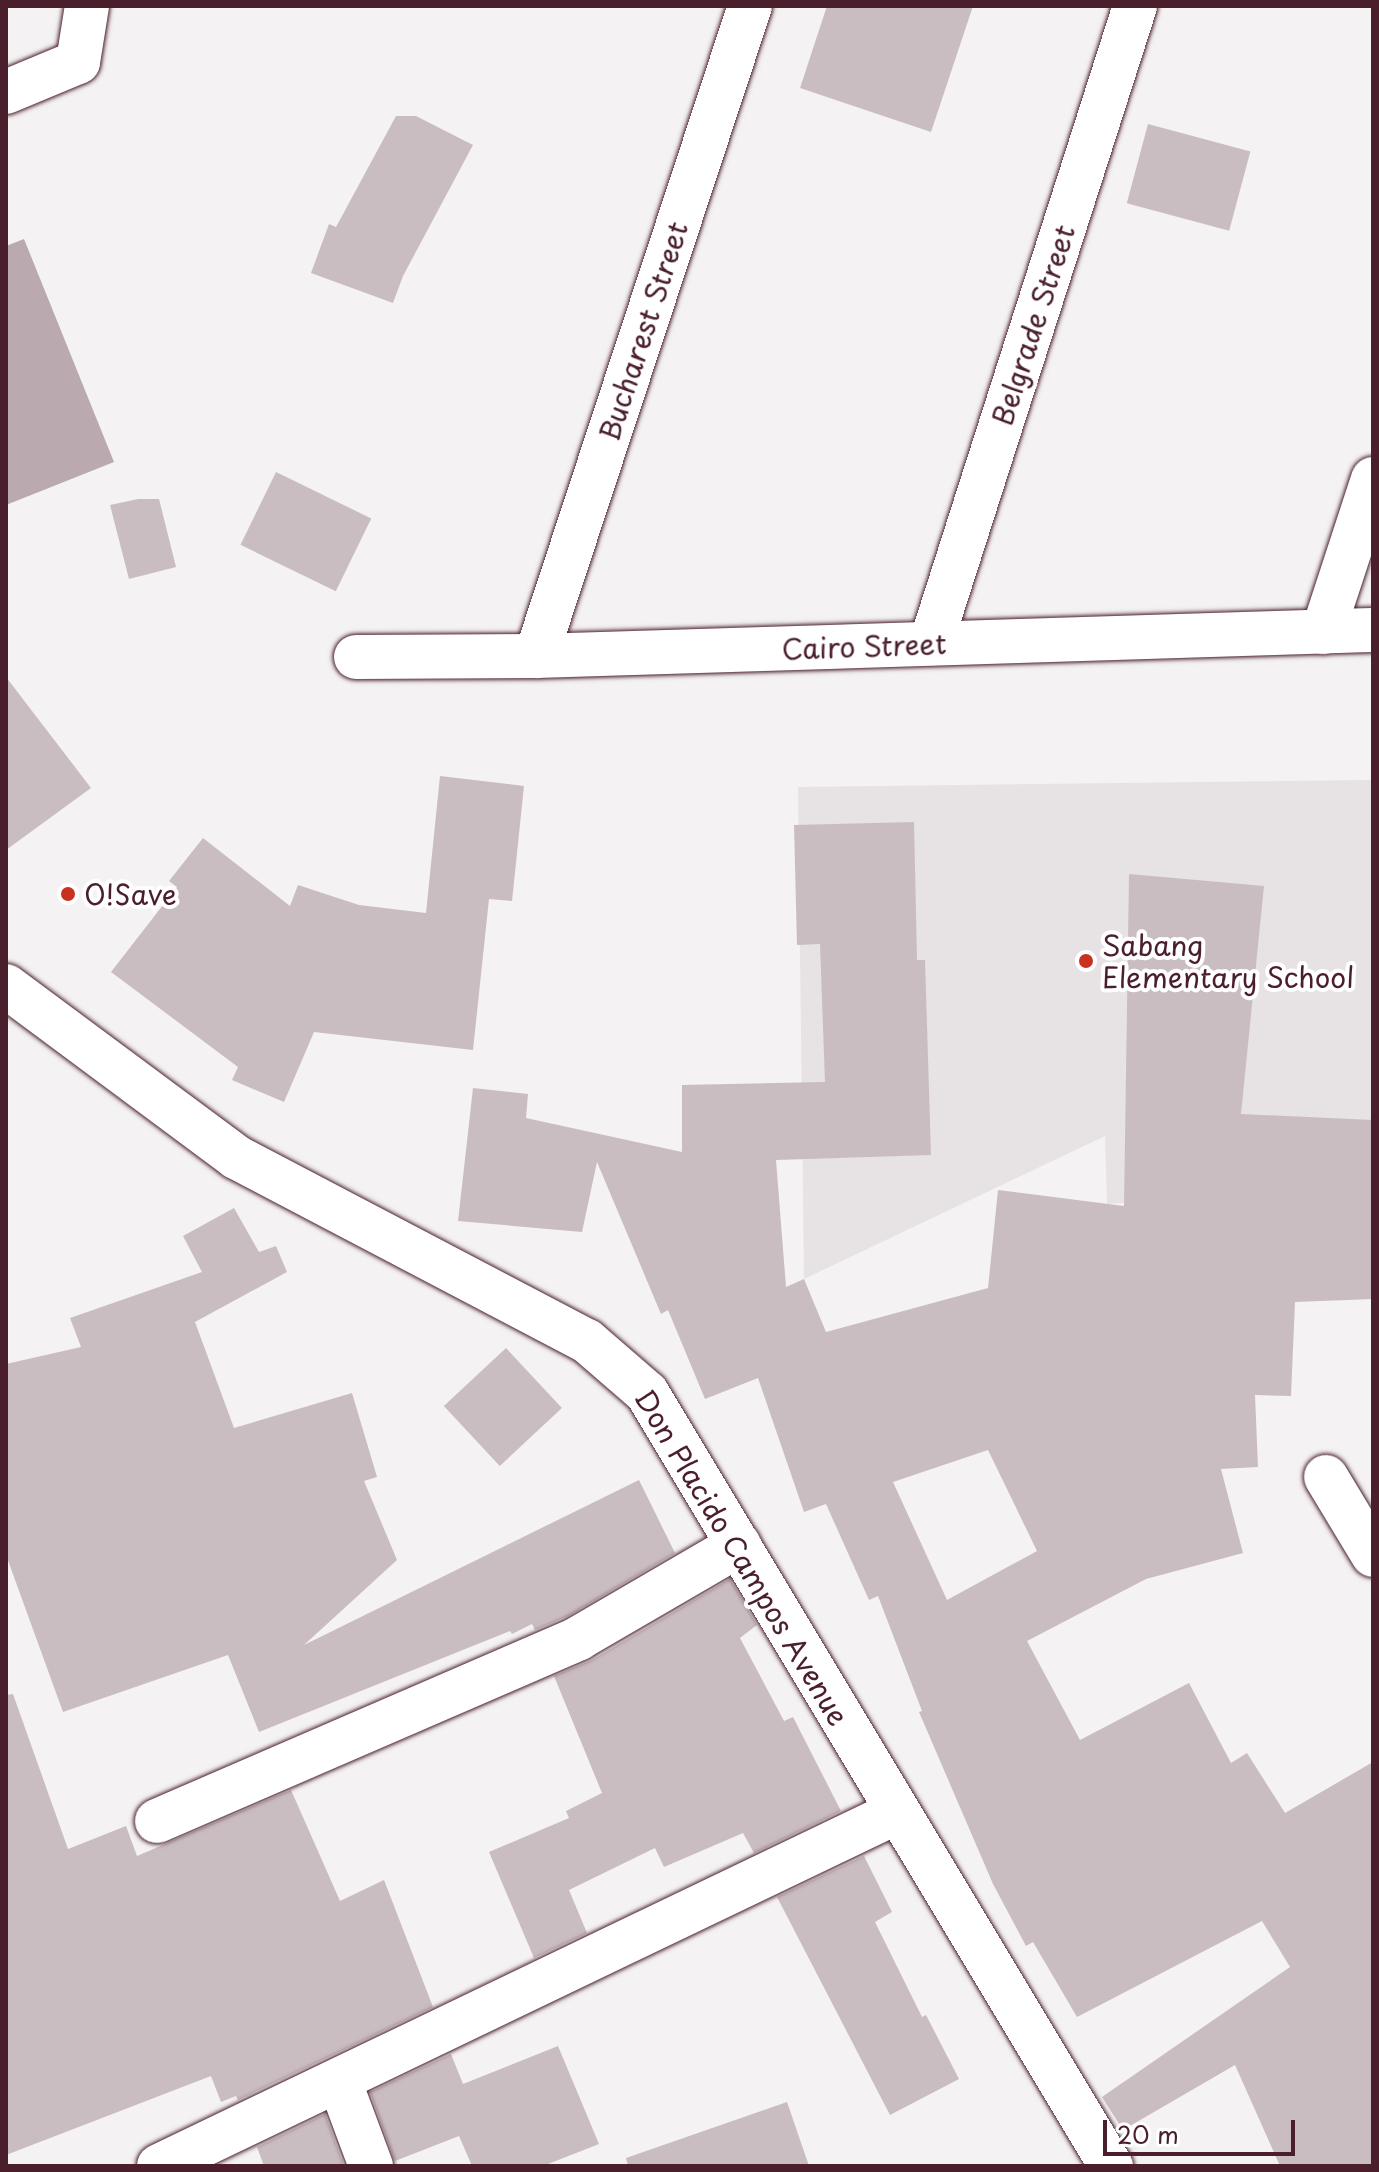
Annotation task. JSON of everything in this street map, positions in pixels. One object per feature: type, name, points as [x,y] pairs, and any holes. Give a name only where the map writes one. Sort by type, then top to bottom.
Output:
[{"type":"street","points":[[6,92],[78,62],[87,6]]},
{"type":"street","name":"Bucharest Street","points":[[536,656],[750,6]]},
{"type":"street","name":"Belgrade Street","points":[[931,643],[1135,6]]},
{"type":"street","points":[[1323,632],[1373,479]]},
{"type":"street","name":"Cairo Street","points":[[356,657],[536,656],[1373,630]]},
{"type":"street","name":"Don Placido Campos Avenue","points":[[6,986],[236,1157],[587,1341],[647,1393],[1111,2166]]},
{"type":"street","points":[[1326,1477],[1373,1555]]},
{"type":"street","points":[[157,1821],[579,1638],[739,1545]]},
{"type":"street","points":[[159,2166],[897,1812]]},
{"type":"street","points":[[339,2080],[371,2166]]},
{"type":"shaded area","points":[[24,239],[114,462],[6,505],[6,246]]},
{"type":"shaded area","name":"Sabang Elementary School","points":[[1373,780],[1373,1188],[1107,1204],[1105,1136],[804,1279],[798,787]]},
{"type":"building","points":[[827,6],[973,6],[931,132],[800,88]]},
{"type":"building","points":[[396,116],[416,116],[473,145],[403,276],[393,303],[311,273],[329,224],[336,227]]},
{"type":"building","points":[[1148,124],[1250,151],[1229,231],[1127,203]]},
{"type":"building","points":[[276,472],[371,518],[336,591],[240,545]]},
{"type":"building","points":[[138,499],[159,499],[176,567],[129,579],[110,505]]},
{"type":"building","points":[[6,677],[91,788],[6,850]]},
{"type":"building","points":[[440,776],[524,786],[512,901],[489,899],[473,1050],[314,1032],[284,1102],[232,1080],[238,1067],[111,972],[177,887],[169,881],[203,838],[290,906],[298,885],[359,905],[426,913]]},
{"type":"building","points":[[914,822],[917,960],[925,960],[931,1155],[776,1160],[786,1287],[804,1279],[826,1332],[988,1288],[998,1190],[1124,1206],[1129,874],[1264,886],[1241,1114],[1373,1120],[1373,1299],[1295,1302],[1291,1396],[1255,1395],[1258,1467],[1221,1469],[1243,1553],[1146,1579],[1027,1641],[1080,1740],[1189,1683],[1231,1763],[1247,1753],[1285,1813],[1373,1762],[1373,2166],[1280,2166],[1235,2065],[1123,2130],[1102,2097],[1290,1967],[1262,1921],[1077,2017],[1033,1942],[1026,1946],[993,1884],[919,1712],[922,1711],[878,1596],[869,1600],[826,1504],[804,1512],[758,1378],[705,1399],[668,1310],[661,1314],[597,1162],[582,1232],[458,1221],[473,1088],[528,1094],[526,1118],[682,1152],[682,1085],[825,1082],[820,944],[797,945],[794,825]],"holes":[[[988,1450],[1037,1551],[947,1600],[893,1482]]]},
{"type":"building","points":[[234,1208],[259,1252],[276,1246],[287,1272],[195,1322],[234,1428],[352,1393],[377,1477],[364,1481],[397,1560],[304,1645],[639,1480],[675,1553],[568,1616],[535,1630],[532,1624],[512,1634],[510,1631],[259,1732],[228,1655],[63,1712],[6,1555],[6,1364],[81,1347],[70,1318],[202,1272],[183,1236]]},
{"type":"building","points":[[506,1348],[562,1408],[500,1466],[444,1406]]},
{"type":"building","points":[[730,1579],[757,1625],[740,1638],[784,1721],[793,1717],[841,1811],[754,1853],[743,1833],[664,1867],[655,1848],[569,1890],[587,1933],[534,1958],[489,1852],[569,1818],[566,1811],[602,1793],[554,1676],[592,1660]]},
{"type":"building","points":[[13,1694],[68,1849],[126,1826],[137,1856],[291,1790],[340,1901],[384,1880],[433,2007],[238,2100],[236,2096],[221,2102],[211,2076],[6,2155],[6,1695]]},
{"type":"building","points":[[864,1856],[892,1912],[875,1922],[922,2017],[926,2015],[959,2079],[890,2115],[777,1897]]},
{"type":"building","points":[[558,2046],[599,2144],[543,2166],[472,2166],[459,2136],[395,2161],[370,2092],[451,2054],[463,2084]]},
{"type":"building","points":[[787,2102],[809,2166],[628,2166],[626,2158]]},
{"type":"building","points":[[325,2114],[344,2166],[264,2166],[257,2147]]},
{"type":"place","name":"O!Save","points":[[68,894]]},
{"type":"place","name":"Sabang Elementary School","points":[[1086,961]]}]
